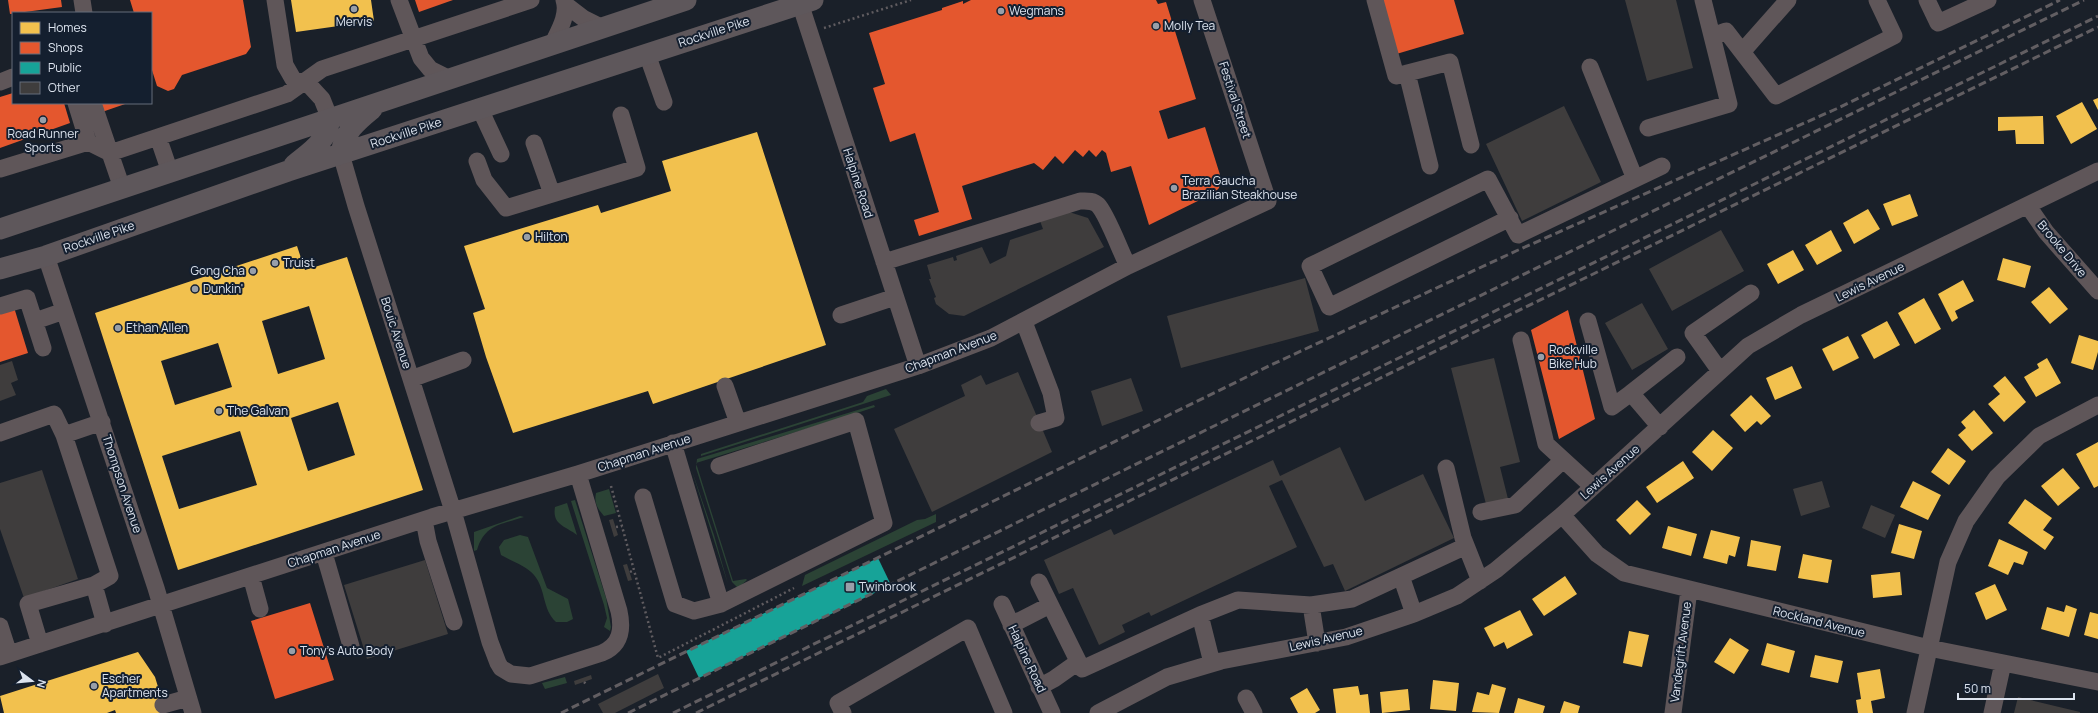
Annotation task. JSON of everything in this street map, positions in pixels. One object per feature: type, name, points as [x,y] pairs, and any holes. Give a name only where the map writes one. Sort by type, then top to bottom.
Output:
[{"type":"main road","points":[[0,229],[686,0]]},
{"type":"main road","name":"Rockville Pike","points":[[0,269],[46,256],[288,171],[647,54],[804,1]]},
{"type":"main road","points":[[342,154],[343,142],[350,127],[377,104]]},
{"type":"main road","points":[[288,171],[320,143],[328,132],[330,119]]},
{"type":"street","points":[[82,0],[84,12]]},
{"type":"street","points":[[275,0],[285,65],[293,79],[310,86],[322,99],[330,119]]},
{"type":"street","points":[[400,0],[421,58],[430,69],[450,78]]},
{"type":"street","points":[[76,104],[88,142],[110,154],[287,94],[322,69],[530,0]]},
{"type":"street","name":"Festival Street","points":[[1202,0],[1268,201]]},
{"type":"street","points":[[1375,0],[1396,76],[1450,62],[1471,145]]},
{"type":"street","points":[[1648,128],[1729,104],[1704,0]]},
{"type":"street","points":[[1742,52],[1788,0]]},
{"type":"street","points":[[1712,36],[1726,31],[1776,96],[1894,36],[1877,0]]},
{"type":"street","points":[[1927,0],[1938,23],[1988,0]]},
{"type":"street","name":"Halpine Road","points":[[804,1],[809,32],[918,366]]},
{"type":"street","points":[[565,3],[583,18],[603,28]]},
{"type":"street","points":[[552,45],[562,24],[565,3]]},
{"type":"street","points":[[647,54],[664,102]]},
{"type":"street","points":[[1590,67],[1635,179]]},
{"type":"street","points":[[1407,73],[1430,166]]},
{"type":"street","points":[[0,82],[12,77]]},
{"type":"street","points":[[93,104],[122,188]]},
{"type":"street","points":[[480,108],[501,154]]},
{"type":"street","points":[[477,161],[484,180],[506,208],[637,168],[621,115]]},
{"type":"street","points":[[158,137],[170,172]]},
{"type":"street","points":[[0,169],[88,142]]},
{"type":"street","points":[[534,143],[552,194]]},
{"type":"street","name":"Bouic Avenue","points":[[342,154],[358,214],[453,511],[490,642],[501,668],[516,676],[536,674],[608,650],[616,642],[622,630],[619,611],[578,474]]},
{"type":"street","points":[[1510,218],[1329,307],[1310,266],[1488,179],[1510,218],[1518,235],[1662,166]]},
{"type":"street","name":"Lewis Avenue","points":[[1098,713],[1126,696],[1167,677],[1212,663],[1346,637],[1414,614],[1457,596],[1496,570],[1562,515],[1748,346],[1801,315],[2098,171]]},
{"type":"street","points":[[884,262],[1080,201],[1087,201],[1094,202],[1102,210],[1128,266]]},
{"type":"street","name":"Chapman Avenue","points":[[4,656],[424,520],[578,474],[918,366],[991,338],[1024,322],[1052,304],[1128,266],[1268,201]]},
{"type":"street","name":"Brooke Drive","points":[[2028,206],[2046,232],[2098,291]]},
{"type":"street","name":"Thompson Avenue","points":[[46,256],[102,422],[191,705]]},
{"type":"street","points":[[1720,371],[1693,333],[1751,293]]},
{"type":"street","points":[[841,315],[895,297]]},
{"type":"street","points":[[0,306],[27,298],[43,348]]},
{"type":"street","points":[[35,322],[64,311]]},
{"type":"street","points":[[1588,321],[1612,407],[1677,357]]},
{"type":"street","points":[[1024,322],[1051,393],[1056,418],[1040,423]]},
{"type":"street","points":[[1521,340],[1546,444],[1593,487]]},
{"type":"street","points":[[411,379],[463,360]]},
{"type":"street","points":[[725,386],[738,423]]},
{"type":"street","points":[[1631,393],[1660,427]]},
{"type":"street","points":[[1915,713],[1948,562],[1966,521],[1997,477],[2039,436],[2098,405]]},
{"type":"street","points":[[0,432],[54,414],[64,435],[110,576],[94,585],[28,604],[40,644]]},
{"type":"street","points":[[643,497],[674,604],[694,610],[721,604],[884,523],[856,421],[719,466]]},
{"type":"street","points":[[64,435],[102,422]]},
{"type":"street","points":[[674,443],[721,604]]},
{"type":"street","points":[[1481,512],[1516,504],[1563,460]]},
{"type":"street","points":[[1446,468],[1466,546],[1480,581]]},
{"type":"street","name":"Rockland Avenue","points":[[1562,515],[1597,554],[1624,573],[1929,648],[2098,682]]},
{"type":"street","points":[[424,520],[428,541],[454,622]]},
{"type":"street","points":[[1038,582],[1082,669],[1200,615],[1238,600],[1311,605],[1352,599],[1466,546]]},
{"type":"street","points":[[324,553],[351,646]]},
{"type":"street","points":[[251,576],[260,609]]},
{"type":"street","points":[[1401,576],[1414,614]]},
{"type":"street","points":[[94,585],[105,624]]},
{"type":"street","name":"Vandegrift Avenue","points":[[1673,713],[1689,590]]},
{"type":"street","name":"Halpine Road","points":[[1002,604],[1052,713]]},
{"type":"street","points":[[1012,626],[1050,605]]},
{"type":"street","points":[[1311,605],[1317,643]]},
{"type":"street","points":[[1200,615],[1212,663]]},
{"type":"street","points":[[0,626],[4,656]]},
{"type":"street","points":[[843,713],[838,703],[968,628],[1004,713]]},
{"type":"street","points":[[1039,687],[1054,679],[1078,662]]},
{"type":"street","points":[[1992,713],[2003,663]]},
{"type":"street","points":[[1246,698],[1254,713]]},
{"type":"street","points":[[164,705],[191,705]]},
{"type":"path","points":[[809,32],[911,0]]},
{"type":"path","points":[[611,486],[658,658],[795,587]]},
{"type":"path","points":[[616,527],[622,526]]},
{"type":"path","points":[[630,572],[634,570]]},
{"type":"green space","points":[[886,389],[891,395],[701,456],[701,454],[863,402],[867,396]]},
{"type":"green space","points":[[874,405],[875,407],[851,415],[697,463],[697,459]]},
{"type":"green space","points":[[696,464],[733,581],[747,580],[738,588],[732,582]]},
{"type":"green space","points":[[691,468],[714,535],[728,584]]},
{"type":"green space","points":[[609,489],[616,513],[604,516],[595,500],[596,493]]},
{"type":"green space","points":[[575,500],[606,598],[611,627],[610,631],[604,627],[607,618],[571,501]]},
{"type":"green space","points":[[567,503],[577,535],[560,524],[555,518],[555,507]]},
{"type":"green space","points":[[936,514],[936,522],[802,586],[805,575],[917,520],[925,519]]},
{"type":"green space","points":[[520,516],[524,517],[501,524],[489,530],[480,541],[477,550],[474,551],[474,532]]},
{"type":"green space","points":[[520,535],[528,537],[547,588],[568,599],[573,619],[567,622],[556,622],[548,611],[541,586],[534,575],[523,566],[501,555],[499,547],[504,540]]},
{"type":"green space","points":[[565,677],[567,683],[545,689],[542,683]]},
{"type":"building: Homes","points":[[291,0],[371,0],[374,21],[296,32]]},
{"type":"building: Homes","points":[[2098,98],[2098,110],[2093,100]]},
{"type":"building: Homes","points":[[2082,102],[2097,129],[2071,144],[2056,116]]},
{"type":"building: Homes","points":[[2043,116],[2044,144],[2016,144],[2015,130],[1998,131],[1998,117]]},
{"type":"building: Homes","points":[[757,132],[826,345],[653,404],[648,391],[513,433],[486,357],[473,313],[485,309],[464,246],[598,205],[601,213],[671,191],[662,161]]},
{"type":"building: Homes","points":[[1910,194],[1918,216],[1892,226],[1883,204]]},
{"type":"building: Homes","points":[[1868,209],[1880,229],[1854,244],[1843,223]]},
{"type":"building: Homes","points":[[1831,230],[1842,251],[1817,265],[1805,245]]},
{"type":"building: Homes","name":"The Galvan","points":[[297,246],[305,270],[347,257],[423,490],[178,570],[95,313]],"holes":[[[309,306],[325,359],[278,374],[262,321]],[[218,343],[232,387],[175,405],[161,361]],[[338,402],[355,455],[308,471],[291,418]],[[240,431],[257,485],[179,509],[162,456]]]},
{"type":"building: Homes","points":[[1793,250],[1804,270],[1778,284],[1767,264]]},
{"type":"building: Homes","points":[[2003,258],[2031,266],[2025,288],[1997,280]]},
{"type":"building: Homes","points":[[1963,280],[1974,301],[1955,311],[1958,318],[1952,322],[1938,294]]},
{"type":"building: Homes","points":[[2049,287],[2068,309],[2050,324],[2031,302]]},
{"type":"building: Homes","points":[[1924,298],[1941,329],[1915,344],[1898,313]]},
{"type":"building: Homes","points":[[1887,321],[1900,345],[1874,359],[1861,335]]},
{"type":"building: Homes","points":[[2079,335],[2098,341],[2098,352],[2093,370],[2071,363]]},
{"type":"building: Homes","points":[[1848,336],[1859,358],[1833,371],[1822,349]]},
{"type":"building: Homes","points":[[2047,358],[2061,383],[2036,397],[2024,377],[2039,368],[2037,364]]},
{"type":"building: Homes","points":[[1792,366],[1802,388],[1775,400],[1766,378]]},
{"type":"building: Homes","points":[[2005,376],[2026,402],[2004,422],[1988,404],[2000,394],[1993,386]]},
{"type":"building: Homes","points":[[1751,395],[1771,416],[1761,425],[1757,421],[1745,432],[1730,415]]},
{"type":"building: Homes","points":[[1974,410],[1993,433],[1972,451],[1958,435],[1966,428],[1961,422]]},
{"type":"building: Homes","points":[[1713,430],[1733,448],[1712,471],[1692,452]]},
{"type":"building: Homes","points":[[2098,442],[2098,486],[2094,488],[2076,454]]},
{"type":"building: Homes","points":[[1948,448],[1966,461],[1949,485],[1931,472]]},
{"type":"building: Homes","points":[[1683,461],[1694,478],[1657,503],[1646,487]]},
{"type":"building: Homes","points":[[2063,468],[2080,488],[2058,506],[2041,486]]},
{"type":"building: Homes","points":[[1913,481],[1941,495],[1928,520],[1900,507]]},
{"type":"building: Homes","points":[[2025,499],[2052,518],[2043,530],[2054,537],[2045,550],[2008,523]]},
{"type":"building: Homes","points":[[1637,500],[1651,514],[1630,535],[1616,520]]},
{"type":"building: Homes","points":[[1899,524],[1922,531],[1914,559],[1891,553]]},
{"type":"building: Homes","points":[[1668,526],[1697,534],[1691,556],[1662,548]]},
{"type":"building: Homes","points":[[1711,530],[1740,537],[1735,557],[1729,555],[1727,564],[1703,558]]},
{"type":"building: Homes","points":[[1999,539],[2028,552],[2023,565],[2014,562],[2008,575],[1988,566]]},
{"type":"building: Homes","points":[[1751,540],[1781,546],[1776,571],[1747,566]]},
{"type":"building: Homes","points":[[1803,554],[1832,560],[1828,583],[1798,578]]},
{"type":"building: Homes","points":[[1900,572],[1902,595],[1873,598],[1871,575]]},
{"type":"building: Homes","points":[[1565,576],[1577,594],[1544,616],[1532,599]]},
{"type":"building: Homes","points":[[1995,584],[2007,610],[1986,620],[1975,593]]},
{"type":"building: Homes","points":[[2066,605],[2077,609],[2069,637],[2041,629],[2047,607],[2064,612]]},
{"type":"building: Homes","points":[[1520,610],[1533,635],[1507,649],[1504,642],[1494,647],[1484,628]]},
{"type":"building: Homes","points":[[2090,612],[2098,614],[2098,639],[2084,635]]},
{"type":"building: Homes","points":[[1629,631],[1649,635],[1642,667],[1623,663]]},
{"type":"building: Homes","points":[[1730,638],[1749,650],[1734,674],[1714,662]]},
{"type":"building: Homes","points":[[1767,643],[1795,651],[1789,673],[1761,665]]},
{"type":"building: Homes","name":"Escher Apartments","points":[[138,652],[155,677],[166,713],[116,713],[115,710],[107,713],[4,713],[0,696]]},
{"type":"building: Homes","points":[[1815,655],[1843,661],[1838,683],[1810,677]]},
{"type":"building: Homes","points":[[1880,669],[1885,698],[1871,701],[1873,713],[1858,713],[1856,700],[1861,699],[1857,673]]},
{"type":"building: Homes","points":[[1433,680],[1459,683],[1456,711],[1430,709]]},
{"type":"building: Homes","points":[[1492,684],[1506,688],[1499,713],[1472,712],[1477,692],[1489,695]]},
{"type":"building: Homes","points":[[1358,686],[1360,695],[1368,694],[1370,713],[1336,713],[1333,689]]},
{"type":"building: Homes","points":[[1307,688],[1320,710],[1315,713],[1298,713],[1290,698]]},
{"type":"building: Homes","points":[[1408,689],[1410,710],[1382,713],[1380,692]]},
{"type":"building: Homes","points":[[1518,698],[1545,706],[1543,713],[1514,713]]},
{"type":"building: Homes","points":[[1564,701],[1580,706],[1578,713],[1560,713]]},
{"type":"building: Shops","points":[[8,0],[61,0],[62,7],[25,12],[12,12],[12,14],[10,14]]},
{"type":"building: Shops","points":[[130,0],[243,0],[251,47],[246,54],[182,75],[174,89],[168,91],[157,86],[152,70],[152,12],[134,12]]},
{"type":"building: Shops","points":[[415,0],[453,0],[419,12]]},
{"type":"building: Shops","points":[[971,0],[1156,0],[1158,4],[1166,2],[1196,99],[1159,111],[1168,139],[1205,127],[1221,178],[1219,188],[1214,193],[1149,225],[1131,166],[1111,172],[1106,153],[1102,150],[1096,157],[1089,150],[1083,157],[1075,150],[1063,164],[1055,156],[1043,170],[1034,163],[962,186],[972,219],[919,236],[914,220],[939,212],[915,133],[890,142],[873,88],[885,84],[869,33],[942,10],[942,8],[963,1],[963,4]]},
{"type":"building: Shops","points":[[1378,0],[1454,0],[1464,34],[1393,55]]},
{"type":"building: Shops","points":[[12,93],[12,104],[64,104],[70,123],[0,148],[0,97]]},
{"type":"building: Shops","points":[[99,104],[125,104],[102,112]]},
{"type":"building: Shops","points":[[13,304],[28,353],[0,362],[0,308]]},
{"type":"building: Shops","points":[[1568,310],[1595,419],[1559,439],[1531,330]]},
{"type":"building: Shops","name":"Tony's Auto Body","points":[[310,603],[334,680],[275,699],[251,621]]},
{"type":"building: Public","points":[[878,558],[891,585],[699,678],[686,651]]},
{"type":"building: Other","points":[[1625,0],[1676,0],[1693,68],[1647,81]]},
{"type":"building: Other","points":[[1564,106],[1601,182],[1522,221],[1486,144]]},
{"type":"building: Other","points":[[1069,212],[1088,218],[1104,247],[964,316],[949,314],[936,304],[934,298],[936,297],[929,279],[931,279],[927,265],[953,257],[954,261],[957,260],[956,256],[982,247],[990,264],[1006,256],[1010,240],[1043,229],[1040,221]]},
{"type":"building: Other","points":[[1721,230],[1744,271],[1672,311],[1649,269]]},
{"type":"building: Other","points":[[1305,278],[1319,331],[1181,368],[1167,316]]},
{"type":"building: Other","points":[[1642,303],[1668,349],[1632,370],[1605,323]]},
{"type":"building: Other","points":[[1494,358],[1520,462],[1500,467],[1508,499],[1486,504],[1451,368]]},
{"type":"building: Other","points":[[12,361],[18,380],[11,383],[16,395],[0,401],[0,365]]},
{"type":"building: Other","points":[[1018,372],[1052,452],[932,512],[894,429],[965,396],[961,385],[981,375],[986,385]]},
{"type":"building: Other","points":[[1131,378],[1143,411],[1102,426],[1091,391]]},
{"type":"building: Other","points":[[1340,447],[1365,501],[1423,474],[1454,538],[1345,591],[1333,564],[1324,567],[1282,480],[1269,486],[1297,547],[1151,616],[1149,612],[1122,625],[1125,632],[1099,645],[1073,588],[1059,594],[1044,560],[1111,529],[1114,535],[1273,460],[1280,476]]},
{"type":"building: Other","points":[[42,470],[78,579],[24,598],[0,529],[0,483]]},
{"type":"building: Other","points":[[1822,481],[1830,507],[1801,516],[1793,489]]},
{"type":"building: Other","points":[[1871,505],[1895,515],[1885,538],[1862,528]]},
{"type":"building: Other","points":[[613,519],[618,535],[614,537],[609,520]]},
{"type":"building: Other","points":[[425,560],[448,634],[367,659],[344,585]]},
{"type":"building: Other","points":[[627,564],[632,580],[628,581],[623,565]]},
{"type":"building: Other","points":[[658,674],[664,688],[615,713],[603,713],[598,704]]},
{"type":"building: Other","points":[[591,675],[592,679],[575,685],[574,681]]},
{"type":"building: Other","points":[[2018,697],[2080,712],[2080,713],[2014,713]]},
{"type":"railway","points":[[561,713],[1271,365],[1516,251],[1836,109],[2060,0]]},
{"type":"railway","points":[[628,713],[2084,0]]},
{"type":"railway","points":[[673,713],[2098,16]]},
{"type":"railway","points":[[696,713],[2098,27]]},
{"type":"place","name":"Mervis","points":[[354,9]]},
{"type":"place","name":"Wegmans","points":[[1001,11]]},
{"type":"place","name":"Molly Tea","points":[[1156,26]]},
{"type":"place","name":"Road Runner Sports","points":[[43,120]]},
{"type":"place","name":"Terra Gaucha Brazilian Steakhouse","points":[[1174,188]]},
{"type":"place","name":"Hilton","points":[[527,237]]},
{"type":"place","name":"Truist","points":[[275,263]]},
{"type":"place","name":"Gong Cha","points":[[253,271]]},
{"type":"place","name":"Dunkin'","points":[[195,289]]},
{"type":"place","name":"Ethan Allen","points":[[118,328]]},
{"type":"place","name":"Rockville Bike Hub","points":[[1541,357]]},
{"type":"place","name":"The Galvan","points":[[219,411]]},
{"type":"place","name":"Twinbrook","points":[[850,587]]},
{"type":"place","name":"Tony's Auto Body","points":[[292,651]]},
{"type":"place","name":"Escher Apartments","points":[[94,686]]}]
